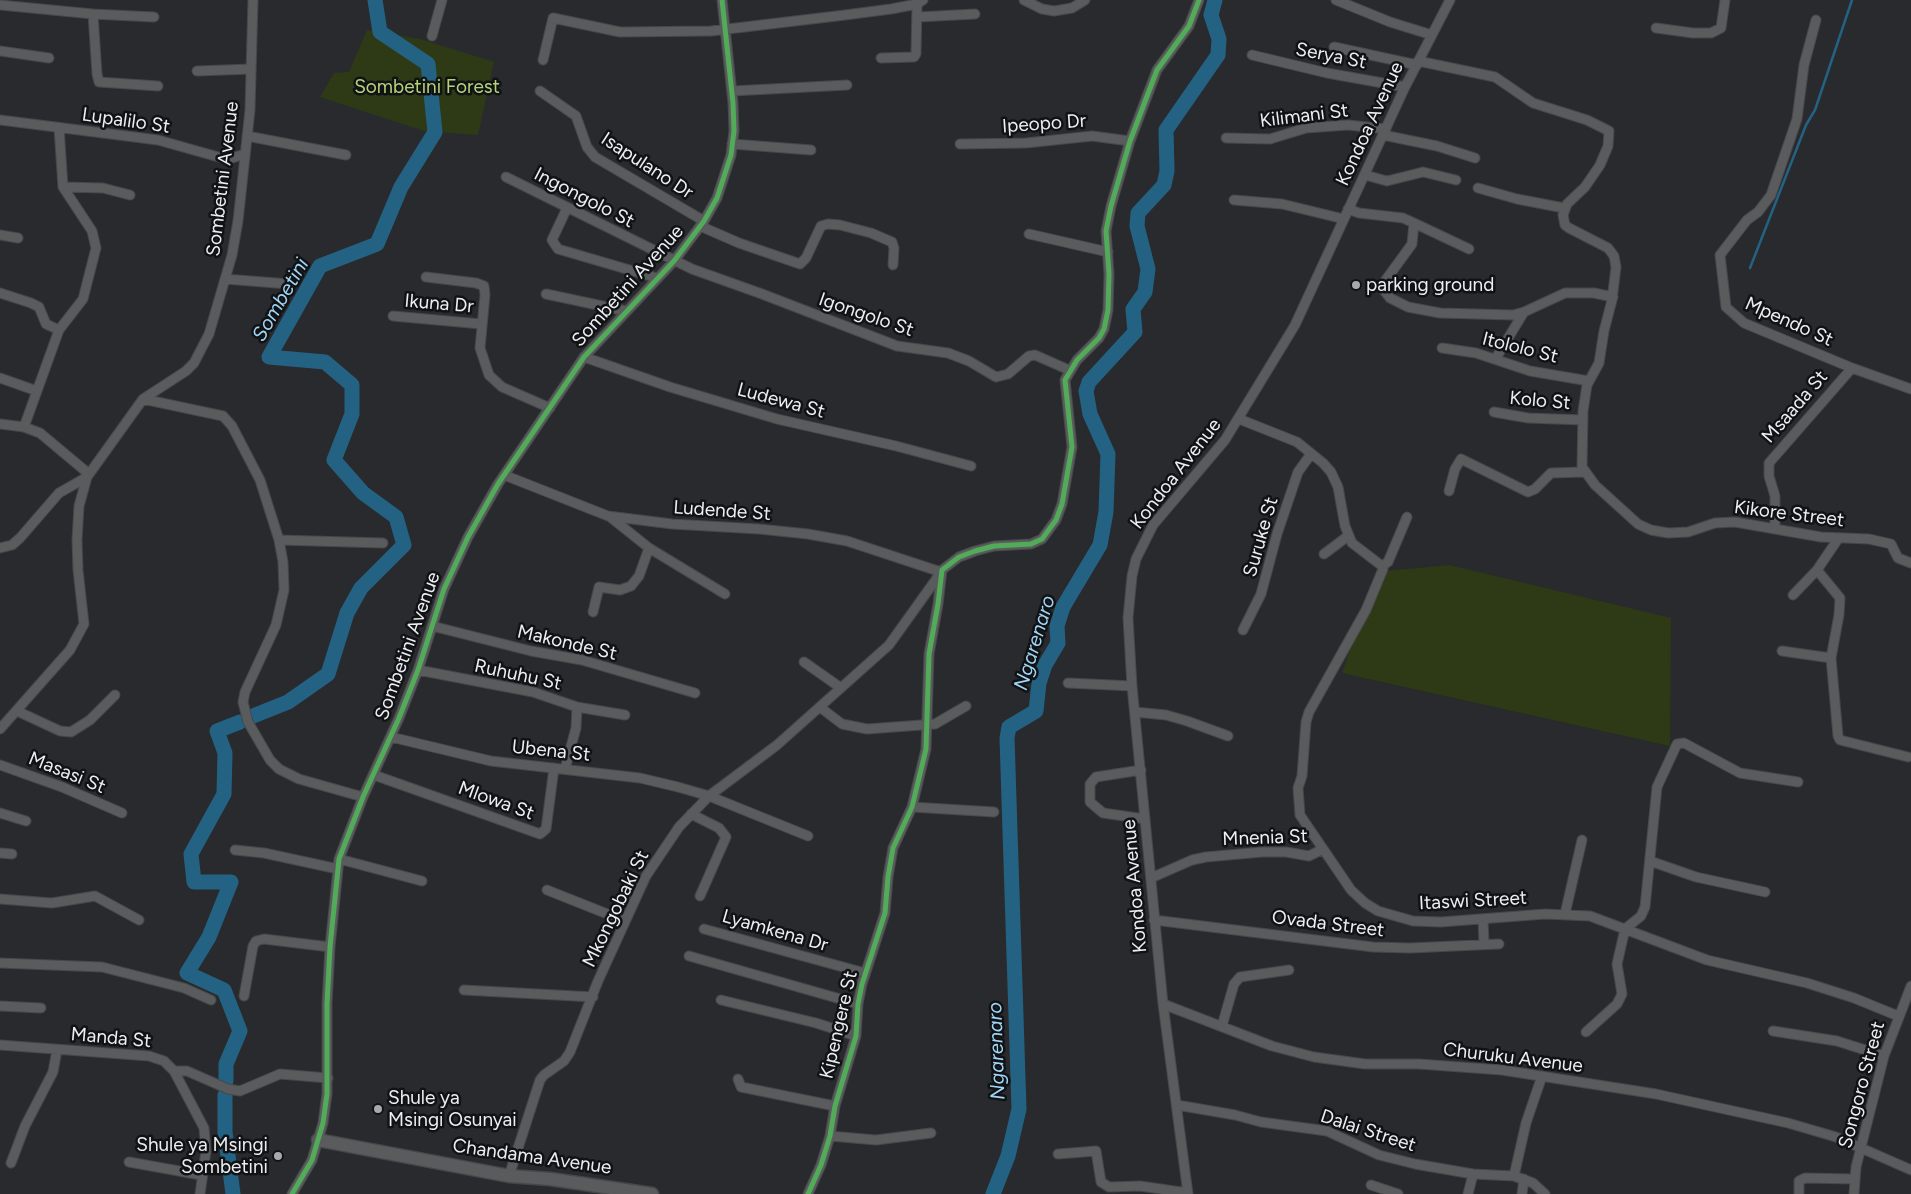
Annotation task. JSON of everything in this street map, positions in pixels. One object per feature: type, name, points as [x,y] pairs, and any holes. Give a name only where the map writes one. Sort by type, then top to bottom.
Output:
[{"type":"street","name":"Sombetini Avenue","points":[[0,730],[70,650],[84,624],[77,540],[79,506],[88,476],[143,399],[186,371],[198,356],[209,334],[236,235],[247,136],[253,0]]},
{"type":"street","points":[[432,36],[442,0]]},
{"type":"street","name":"Sombetini Avenue","points":[[292,1194],[312,1160],[323,1123],[328,1078],[327,1004],[330,947],[339,858],[363,797],[391,737],[418,670],[444,589],[468,537],[504,475],[584,357],[674,261],[702,224],[720,191],[731,155],[732,144],[732,91],[722,0]]},
{"type":"street","points":[[1024,0],[1042,9],[1054,11],[1072,8],[1085,0]]},
{"type":"street","points":[[942,571],[949,563],[967,554],[994,546],[1031,544],[1042,539],[1051,529],[1062,504],[1072,448],[1065,380],[1069,370],[1099,338],[1104,328],[1109,293],[1108,217],[1130,141],[1157,70],[1189,26],[1199,0]]},
{"type":"street","points":[[1336,0],[1390,22],[1432,36]]},
{"type":"street","points":[[1656,28],[1693,33],[1711,33],[1721,28],[1725,0]]},
{"type":"street","name":"Kondoa Avenue","points":[[1188,1194],[1163,1004],[1132,686],[1128,618],[1132,576],[1136,559],[1153,525],[1219,447],[1239,419],[1294,325],[1405,87],[1448,1]]},
{"type":"street","points":[[543,60],[553,18],[620,32],[724,30],[791,23],[920,2],[914,56],[881,58]]},
{"type":"street","points":[[0,4],[93,14],[154,17]]},
{"type":"street","points":[[93,14],[97,74],[100,82],[158,86]]},
{"type":"street","points":[[918,17],[975,14]]},
{"type":"street","name":"Mpendo St","points":[[1816,20],[1804,65],[1794,128],[1770,195],[1758,212],[1747,220],[1720,256],[1726,307],[1728,312],[1744,324],[1852,368],[1911,389]]},
{"type":"street","points":[[1334,46],[1495,77],[1533,103],[1586,120],[1609,131],[1609,142],[1600,165],[1585,187],[1564,208],[1563,218],[1565,225],[1603,244],[1614,256],[1616,271],[1613,296],[1604,331],[1599,363],[1589,380],[1585,395],[1582,467],[1584,472],[1550,472],[1534,489],[1528,492],[1497,479],[1461,459],[1455,469],[1449,491]]},
{"type":"street","points":[[0,51],[49,58]]},
{"type":"street","name":"Serya St","points":[[1252,55],[1319,71],[1405,87]]},
{"type":"street","points":[[197,71],[251,69]]},
{"type":"street","points":[[732,91],[848,86]]},
{"type":"street","name":"Isapulano Dr","points":[[540,91],[576,116],[587,148],[596,157],[702,224],[739,243],[800,264],[806,258],[821,226],[828,224],[840,225],[871,233],[892,242],[894,248],[893,265]]},
{"type":"street","name":"Lupalilo St","points":[[0,120],[158,140],[222,158],[232,158],[245,154]]},
{"type":"street","name":"Kilimani St","points":[[1226,138],[1270,139],[1306,128],[1348,125],[1384,132],[1475,158]]},
{"type":"street","points":[[24,427],[60,330],[83,299],[97,242],[92,231],[63,187],[59,128]]},
{"type":"street","points":[[247,136],[346,155]]},
{"type":"street","name":"Ipeopo Dr","points":[[960,144],[1026,143],[1092,136],[1130,141]]},
{"type":"street","points":[[732,144],[811,150]]},
{"type":"street","points":[[1365,175],[1387,181],[1423,172],[1456,180]]},
{"type":"street","name":"Ingongolo St","points":[[506,177],[674,261]]},
{"type":"street","points":[[63,187],[103,188],[130,195]]},
{"type":"street","points":[[1478,188],[1517,199],[1564,208]]},
{"type":"street","points":[[1234,200],[1282,204],[1344,219]]},
{"type":"street","points":[[567,208],[552,240],[558,249],[657,278]]},
{"type":"street","points":[[1348,209],[1359,213],[1402,218],[1469,248]]},
{"type":"street","points":[[1414,223],[1412,244],[1384,286],[1384,292],[1390,298],[1408,307],[1440,314],[1499,316],[1524,312],[1564,293],[1594,293],[1613,296]]},
{"type":"street","points":[[1029,234],[1108,252]]},
{"type":"street","points":[[0,235],[18,238]]},
{"type":"street","name":"Igongolo St","points":[[674,261],[896,346],[910,350],[939,351],[958,356],[996,377],[1008,374],[1029,356],[1035,356],[1069,370]]},
{"type":"street","points":[[426,277],[476,282],[484,286],[481,353],[489,375],[502,387],[550,408]]},
{"type":"street","points":[[225,280],[289,284]]},
{"type":"street","points":[[0,293],[38,307],[46,324],[60,330]]},
{"type":"street","points":[[546,294],[626,311]]},
{"type":"street","points":[[1496,358],[1524,312]]},
{"type":"street","name":"Ikuna Dr","points":[[393,316],[481,324]]},
{"type":"street","name":"Itololo St","points":[[1442,348],[1496,358],[1508,364],[1530,370],[1589,380]]},
{"type":"street","name":"Ludewa St","points":[[584,357],[670,387],[777,419],[896,446],[971,466]]},
{"type":"street","name":"Msaada St","points":[[1775,529],[1775,496],[1769,476],[1769,463],[1852,368]]},
{"type":"street","points":[[0,378],[37,391]]},
{"type":"street","points":[[143,399],[217,413],[228,420],[260,480],[283,562],[282,606],[276,625],[245,692],[244,713],[270,760],[279,769],[299,779],[363,797]]},
{"type":"street","name":"Kolo St","points":[[1494,412],[1528,418],[1583,420]]},
{"type":"street","points":[[1239,419],[1288,438],[1332,472],[1338,487],[1348,536],[1352,544],[1382,566]]},
{"type":"street","points":[[0,424],[24,427],[40,433],[88,476],[59,493],[12,545],[0,548]]},
{"type":"street","name":"Suruke St","points":[[1243,630],[1261,594],[1277,534],[1298,472],[1311,454]]},
{"type":"street","name":"Kikore Street","points":[[1584,472],[1606,496],[1643,528],[1682,532],[1728,522],[1838,539],[1869,539],[1891,544],[1898,558],[1911,562]]},
{"type":"street","name":"Ludende St","points":[[504,475],[608,516],[672,524],[808,534],[847,541],[942,571]]},
{"type":"street","points":[[608,516],[649,548],[725,594]]},
{"type":"street","name":"Itaswi Street","points":[[1407,517],[1388,562],[1382,566],[1383,569],[1366,610],[1306,722],[1298,801],[1300,815],[1351,890],[1378,911],[1413,921],[1565,914],[1590,916],[1707,960],[1815,985],[1898,1016]]},
{"type":"street","points":[[1324,554],[1348,536]]},
{"type":"street","points":[[1792,595],[1817,570],[1838,539]]},
{"type":"street","points":[[278,540],[384,544]]},
{"type":"street","points":[[593,612],[599,587],[606,586],[620,590],[631,586],[635,582],[649,548]]},
{"type":"street","points":[[1817,570],[1840,598],[1839,615],[1831,658],[1836,729],[1840,740],[1908,757]]},
{"type":"street","name":"Mkongobaki St","points":[[509,1176],[540,1080],[564,1061],[624,921],[646,876],[679,827],[709,796],[763,756],[821,708],[890,645],[942,571]]},
{"type":"street","name":"Kipengere St","points":[[808,1194],[821,1166],[830,1136],[835,1106],[856,1036],[858,1004],[865,973],[885,913],[890,860],[899,832],[912,807],[926,749],[929,654],[942,571]]},
{"type":"street","name":"Makonde St","points":[[432,626],[531,652],[582,660],[695,693]]},
{"type":"street","points":[[1782,652],[1831,658]]},
{"type":"street","points":[[804,662],[841,688]]},
{"type":"street","name":"Ruhuhu St","points":[[418,670],[533,692],[577,707],[576,728],[565,769]]},
{"type":"street","points":[[1068,683],[1132,686]]},
{"type":"street","points":[[17,711],[60,731],[72,732],[90,720],[115,695]]},
{"type":"street","points":[[821,708],[831,717],[853,728],[867,729],[940,722],[966,706]]},
{"type":"street","points":[[577,707],[625,715]]},
{"type":"street","points":[[1135,712],[1180,719],[1228,736]]},
{"type":"street","name":"Ubena St","points":[[391,737],[482,759],[640,778],[709,796],[808,836]]},
{"type":"street","points":[[1586,1032],[1617,1004],[1622,994],[1616,964],[1625,929],[1641,916],[1645,907],[1657,787],[1677,744],[1680,742],[1740,773],[1798,782]]},
{"type":"street","name":"Masasi St","points":[[0,765],[62,787],[122,813]]},
{"type":"street","name":"Mlowa St","points":[[374,775],[540,834],[545,833],[546,829],[554,768]]},
{"type":"street","points":[[1141,770],[1096,777],[1090,784],[1090,802],[1103,813],[1145,819]]},
{"type":"street","points":[[912,807],[994,812]]},
{"type":"street","points":[[0,813],[26,821]]},
{"type":"street","points":[[691,814],[719,828],[726,837],[700,896]]},
{"type":"street","points":[[1565,914],[1582,840]]},
{"type":"street","name":"Mnenia St","points":[[1151,878],[1192,860],[1206,857],[1269,852],[1309,856],[1323,849]]},
{"type":"street","points":[[235,850],[338,869]]},
{"type":"street","points":[[0,852],[12,854]]},
{"type":"street","points":[[339,858],[422,881]]},
{"type":"street","points":[[1650,861],[1696,877],[1765,892]]},
{"type":"street","points":[[546,890],[624,921]]},
{"type":"street","points":[[0,899],[52,903],[95,896],[139,920]]},
{"type":"street","points":[[1483,919],[1484,944]]},
{"type":"street","name":"Ovada Street","points":[[1154,920],[1373,947],[1410,948],[1499,944]]},
{"type":"street","name":"Lyamkena Dr","points":[[704,929],[865,973]]},
{"type":"street","points":[[244,996],[253,946],[256,940],[264,939],[330,947]]},
{"type":"street","points":[[689,956],[858,1004]]},
{"type":"street","points":[[0,962],[102,968],[184,988],[210,1000]]},
{"type":"street","points":[[1222,1026],[1234,984],[1240,977],[1289,970]]},
{"type":"street","name":"Songoro Street","points":[[1854,1194],[1861,1149],[1884,1056],[1911,986]]},
{"type":"street","points":[[464,990],[593,997]]},
{"type":"street","points":[[721,1000],[816,1023],[856,1036]]},
{"type":"street","name":"Churuku Avenue","points":[[1163,1004],[1272,1046],[1314,1058],[1365,1064],[1477,1068],[1656,1094],[1822,1132],[1911,1170]]},
{"type":"street","points":[[0,1006],[41,1008]]},
{"type":"street","points":[[1773,1031],[1837,1041],[1884,1056]]},
{"type":"street","name":"Manda St","points":[[0,1045],[149,1056],[164,1061],[174,1072],[204,1128],[206,1150],[201,1175],[200,1194]]},
{"type":"street","points":[[11,1163],[29,1118],[53,1072],[57,1050]]},
{"type":"street","points":[[174,1072],[187,1071],[228,1089],[240,1091],[280,1074],[328,1078]]},
{"type":"street","points":[[1514,1176],[1526,1124],[1542,1076]]},
{"type":"street","points":[[738,1079],[741,1088],[835,1106]]},
{"type":"street","name":"Dalai Street","points":[[1177,1105],[1235,1115],[1261,1122],[1327,1131],[1379,1155],[1446,1171],[1514,1176],[1533,1183],[1545,1194]]},
{"type":"street","points":[[830,1136],[876,1140],[932,1133]]},
{"type":"street","name":"Chandama Avenue","points":[[318,1140],[509,1176],[550,1179],[652,1194]]},
{"type":"street","points":[[1058,1154],[1096,1151],[1101,1182],[1109,1187],[1140,1186],[1188,1194]]},
{"type":"street","points":[[129,1162],[201,1175]]},
{"type":"street","points":[[1468,1194],[1473,1174]]},
{"type":"street","points":[[1798,1194],[1799,1181],[1805,1178],[1855,1179]]},
{"type":"street","points":[[1522,1194],[1524,1179]]},
{"type":"street","points":[[1371,1185],[1398,1194]]},
{"type":"green space","name":"Sombetini Forest","points":[[367,30],[420,39],[494,62],[478,135],[424,131],[320,97],[334,73],[349,72]]},
{"type":"green space","points":[[1449,565],[1671,618],[1670,746],[1342,673],[1377,572]]},
{"type":"waterway","name":"Sombetini","points":[[253,716],[288,702],[328,674],[347,613],[361,588],[404,545],[396,517],[363,493],[334,460],[352,414],[352,385],[325,362],[269,357],[320,266],[377,244],[401,187],[435,132],[428,64],[380,32],[375,0]]},
{"type":"waterway","name":"Ngarenaro","points":[[993,1194],[1008,1156],[1019,1109],[1007,738],[1009,727],[1036,711],[1039,683],[1045,665],[1058,643],[1057,626],[1063,607],[1100,545],[1106,512],[1108,454],[1090,414],[1086,391],[1089,382],[1135,332],[1133,309],[1145,292],[1148,269],[1137,226],[1138,213],[1164,185],[1167,171],[1166,130],[1218,55],[1219,39],[1211,15],[1215,0]]},
{"type":"waterway","points":[[1750,268],[1806,125],[1815,110],[1852,0]]},
{"type":"waterway","name":"Sombetini","points":[[226,1081],[226,1064],[240,1031],[224,990],[187,973],[209,937],[231,882],[194,882],[191,854],[224,794],[225,753],[217,731],[240,722]]},
{"type":"waterway","name":"Sombetini","points":[[225,1095],[225,1132],[233,1194]]},
{"type":"cycle path","points":[[292,1194],[312,1160],[323,1123],[327,1094],[327,1004],[330,947],[339,859],[363,797],[399,718],[418,670],[444,589],[468,537],[498,484],[584,357],[674,261],[704,221],[717,198],[731,155],[734,131],[733,103],[722,0]]},
{"type":"cycle path","points":[[808,1194],[821,1165],[830,1136],[835,1106],[856,1036],[858,1004],[862,984],[885,913],[893,848],[912,807],[926,749],[929,654],[942,570],[959,557],[975,551],[994,546],[1031,544],[1042,539],[1056,520],[1062,504],[1072,447],[1065,380],[1077,360],[1099,338],[1104,329],[1108,310],[1109,274],[1106,231],[1111,206],[1130,141],[1157,70],[1189,26],[1199,0]]},
{"type":"place","name":"parking ground","points":[[1356,285]]},
{"type":"place","name":"Shule ya Msingi Osunyai","points":[[378,1109]]},
{"type":"place","name":"Shule ya Msingi Sombetini","points":[[278,1156]]}]
